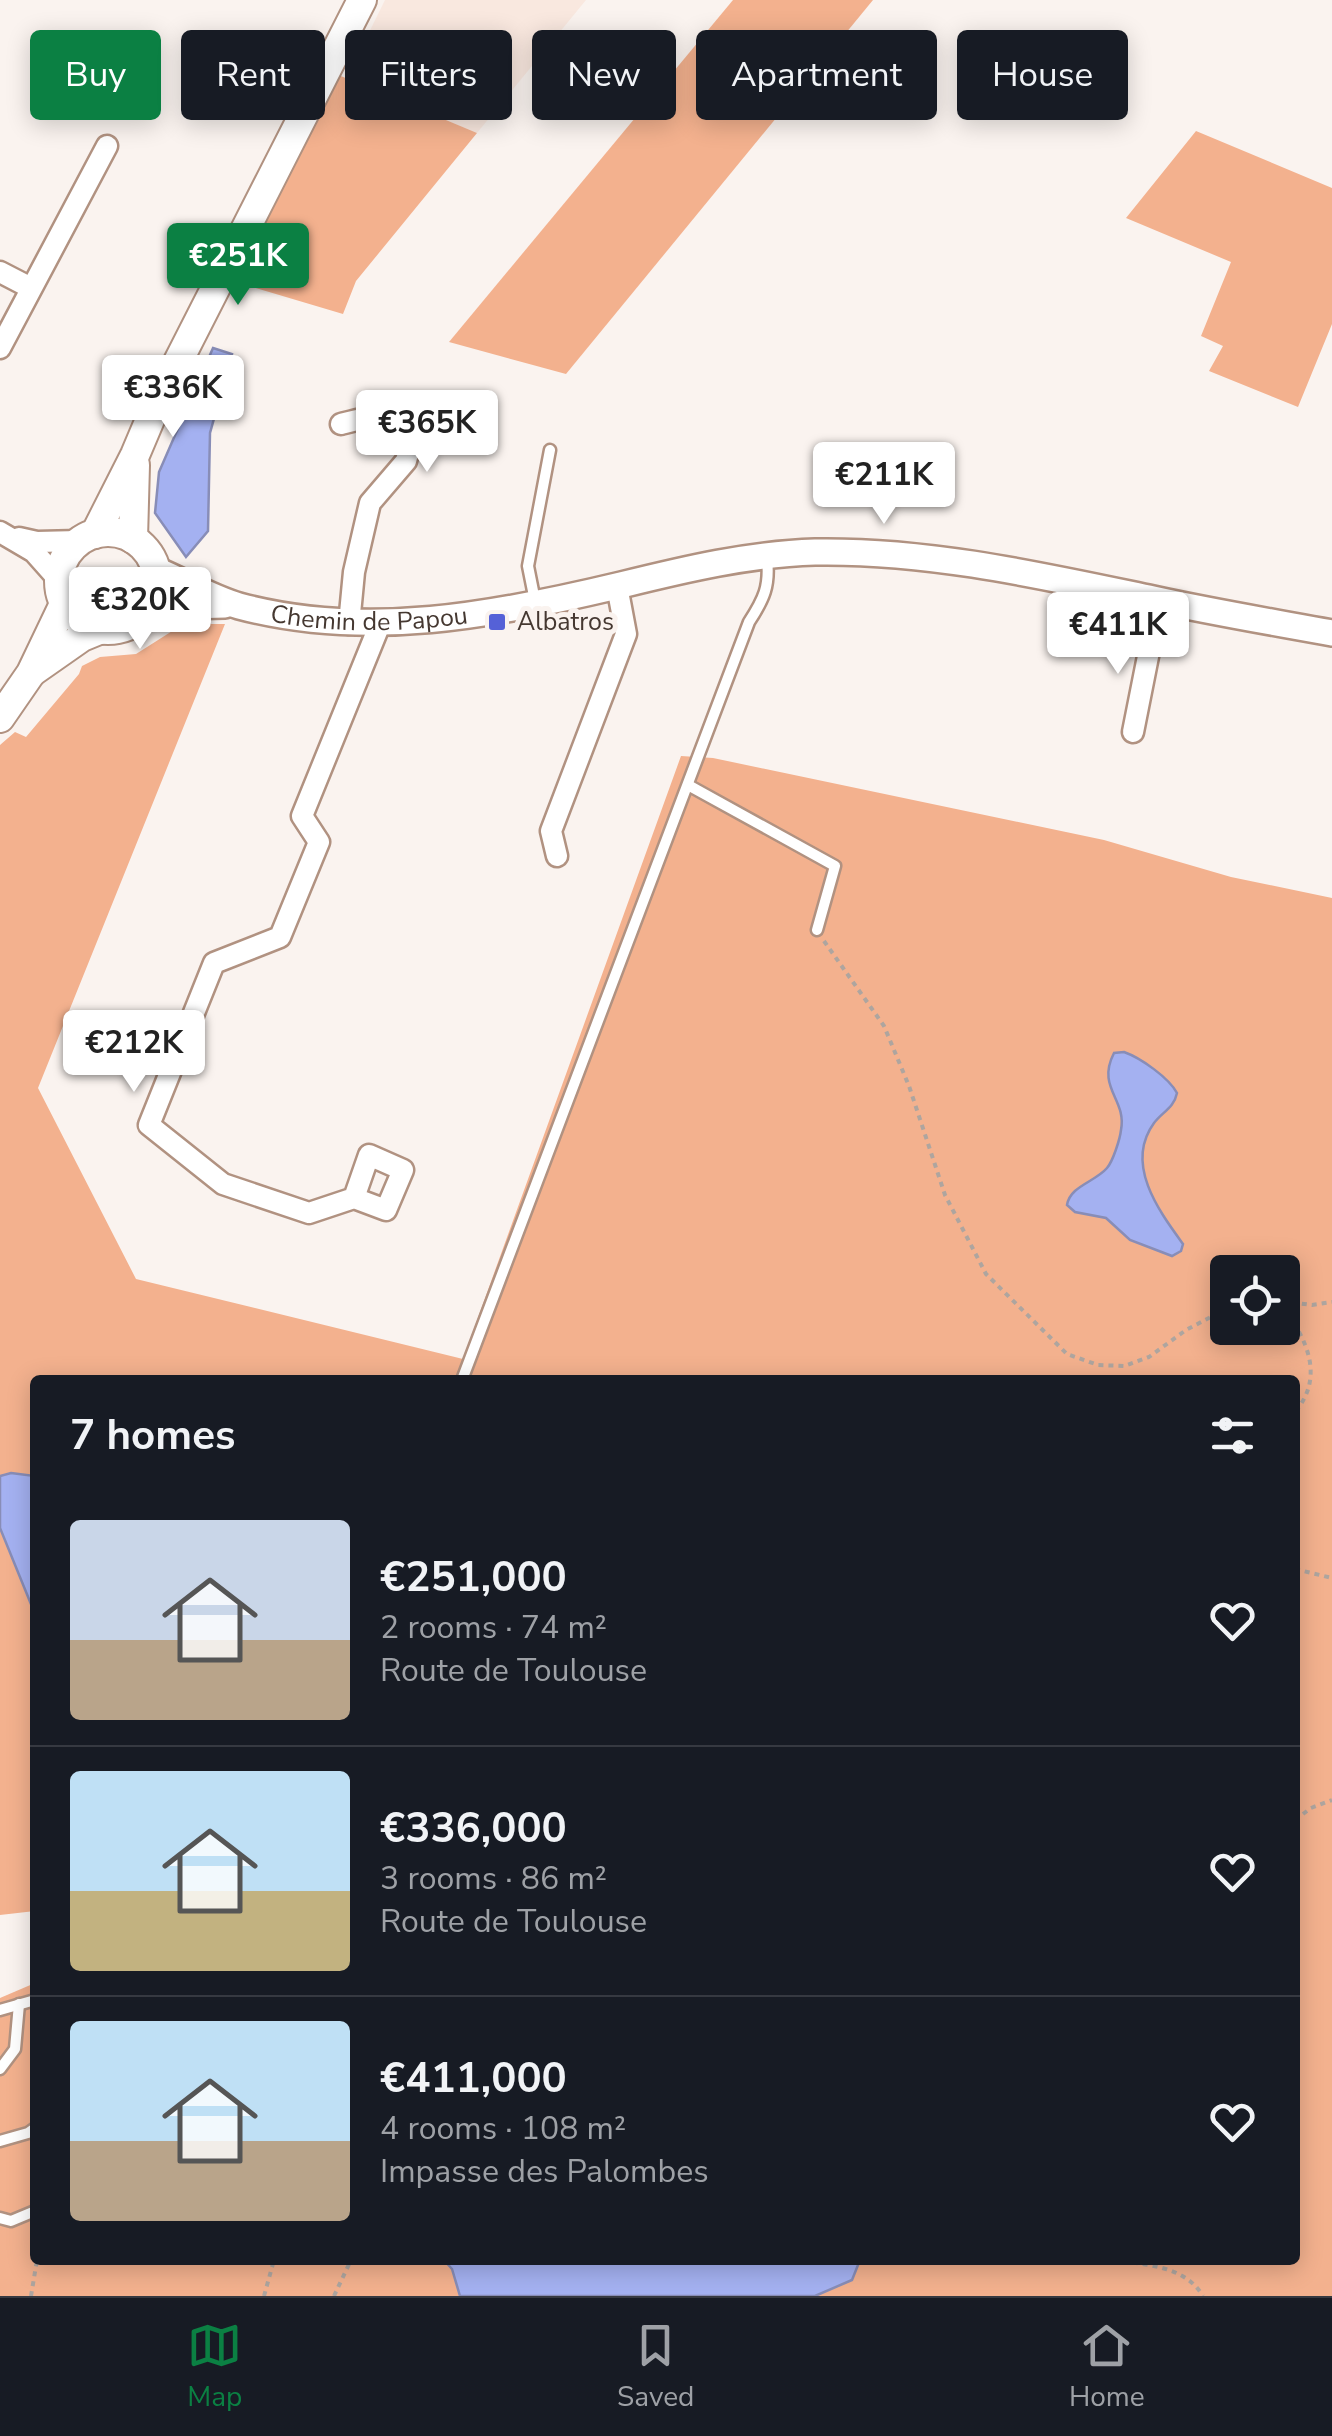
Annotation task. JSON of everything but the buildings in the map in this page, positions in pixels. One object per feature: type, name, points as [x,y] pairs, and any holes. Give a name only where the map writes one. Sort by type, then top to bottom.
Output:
[{"type":"main road","points":[[0,718],[30,672],[61,592],[64,558],[87,537],[136,455],[157,404],[362,0]]},
{"type":"main road","points":[[132,539],[136,455]]},
{"type":"main road","points":[[61,592],[78,622],[99,630],[119,630],[137,622],[150,607],[157,589],[156,570],[147,552],[132,539],[114,532],[87,537]]},
{"type":"main road","points":[[30,672],[99,630]]},
{"type":"street","points":[[0,348],[107,146]]},
{"type":"street","points":[[0,272],[32,288]]},
{"type":"street","points":[[341,424],[374,416],[392,419],[406,426],[412,438],[406,461],[370,503],[354,572],[349,624]]},
{"type":"street","points":[[4,534],[37,542],[87,537]]},
{"type":"street","points":[[4,534],[34,552],[61,592]]},
{"type":"street","name":"Chemin de Papou","points":[[156,570],[236,605],[290,617],[380,624],[434,620],[536,602],[730,560],[767,555],[862,553],[956,562],[1332,633]]},
{"type":"street","points":[[557,856],[552,831],[626,634],[617,586]]},
{"type":"street","points":[[1133,732],[1159,600]]},
{"type":"street","name":"Chemin de Papou","points":[[150,607],[236,605]]},
{"type":"street","points":[[354,1198],[309,1214],[223,1184],[148,1125],[214,962],[280,937],[319,842],[302,816],[380,624]]},
{"type":"lane","points":[[536,602],[528,566],[550,450]]},
{"type":"lane","points":[[464,1375],[749,622],[764,599],[770,580],[767,555]]},
{"type":"lane","points":[[688,785],[835,866],[817,930]]},
{"type":"lane","points":[[0,2010],[30,2001]]},
{"type":"lane","points":[[0,2069],[15,2049],[19,2004]]},
{"type":"lane","points":[[0,2141],[30,2132]]},
{"type":"lane","points":[[0,2218],[10,2221],[30,2212]]},
{"type":"path","points":[[817,930],[884,1026],[909,1086],[945,1195],[986,1274],[1067,1354],[1098,1365],[1124,1366],[1149,1357],[1210,1317]]},
{"type":"path","points":[[1300,1304],[1332,1302]]},
{"type":"path","points":[[1300,1336],[1311,1356],[1311,1381],[1300,1402]]},
{"type":"path","points":[[1300,1570],[1332,1578]]},
{"type":"path","points":[[1300,1816],[1332,1800]]},
{"type":"path","points":[[31,2296],[36,2265]]},
{"type":"path","points":[[264,2296],[272,2265]]},
{"type":"path","points":[[334,2296],[349,2265]]},
{"type":"path","points":[[1141,2265],[1180,2272],[1194,2282],[1202,2296]]},
{"type":"shaded area","points":[[385,0],[586,0],[561,30],[532,30],[532,66],[512,90],[512,30],[370,30]]},
{"type":"shaded area","points":[[733,0],[873,0],[848,30],[708,30]]},
{"type":"shaded area","points":[[696,45],[696,120],[774,120],[566,374],[449,342],[633,120],[676,120],[676,69]]},
{"type":"shaded area","points":[[336,74],[345,78],[345,120],[446,120],[477,133],[356,281],[343,314],[232,281],[313,120],[325,120],[325,96]]},
{"type":"shaded area","points":[[445,120],[488,120],[477,133]]},
{"type":"shaded area","points":[[1196,131],[1332,188],[1332,324],[1298,407],[1209,371],[1223,346],[1201,336],[1231,262],[1126,218]]},
{"type":"shaded area","points":[[192,624],[225,624],[38,1088],[136,1279],[463,1359],[681,756],[713,758],[1104,840],[1231,877],[1332,898],[1332,2296],[0,2296],[0,1998],[30,1985],[30,2265],[1300,2265],[1300,1375],[30,1375],[30,1912],[0,1915],[0,745],[15,732],[26,737],[82,666],[100,657],[136,654],[177,628]]},
{"type":"water","points":[[213,348],[232,354],[210,433],[208,531],[186,557],[155,513],[159,472]]},
{"type":"water","points":[[1124,1052],[1154,1069],[1177,1093],[1171,1106],[1154,1123],[1143,1155],[1155,1202],[1183,1244],[1181,1251],[1172,1256],[1130,1240],[1106,1218],[1075,1212],[1067,1205],[1073,1193],[1107,1168],[1116,1150],[1122,1119],[1108,1075],[1114,1053]]},
{"type":"water","points":[[30,1475],[30,1602],[0,1528],[0,1476]]},
{"type":"water","points":[[448,2265],[858,2265],[852,2280],[815,2296],[460,2296]]},
{"type":"place","name":"Albatros","points":[[497,622]]}]
